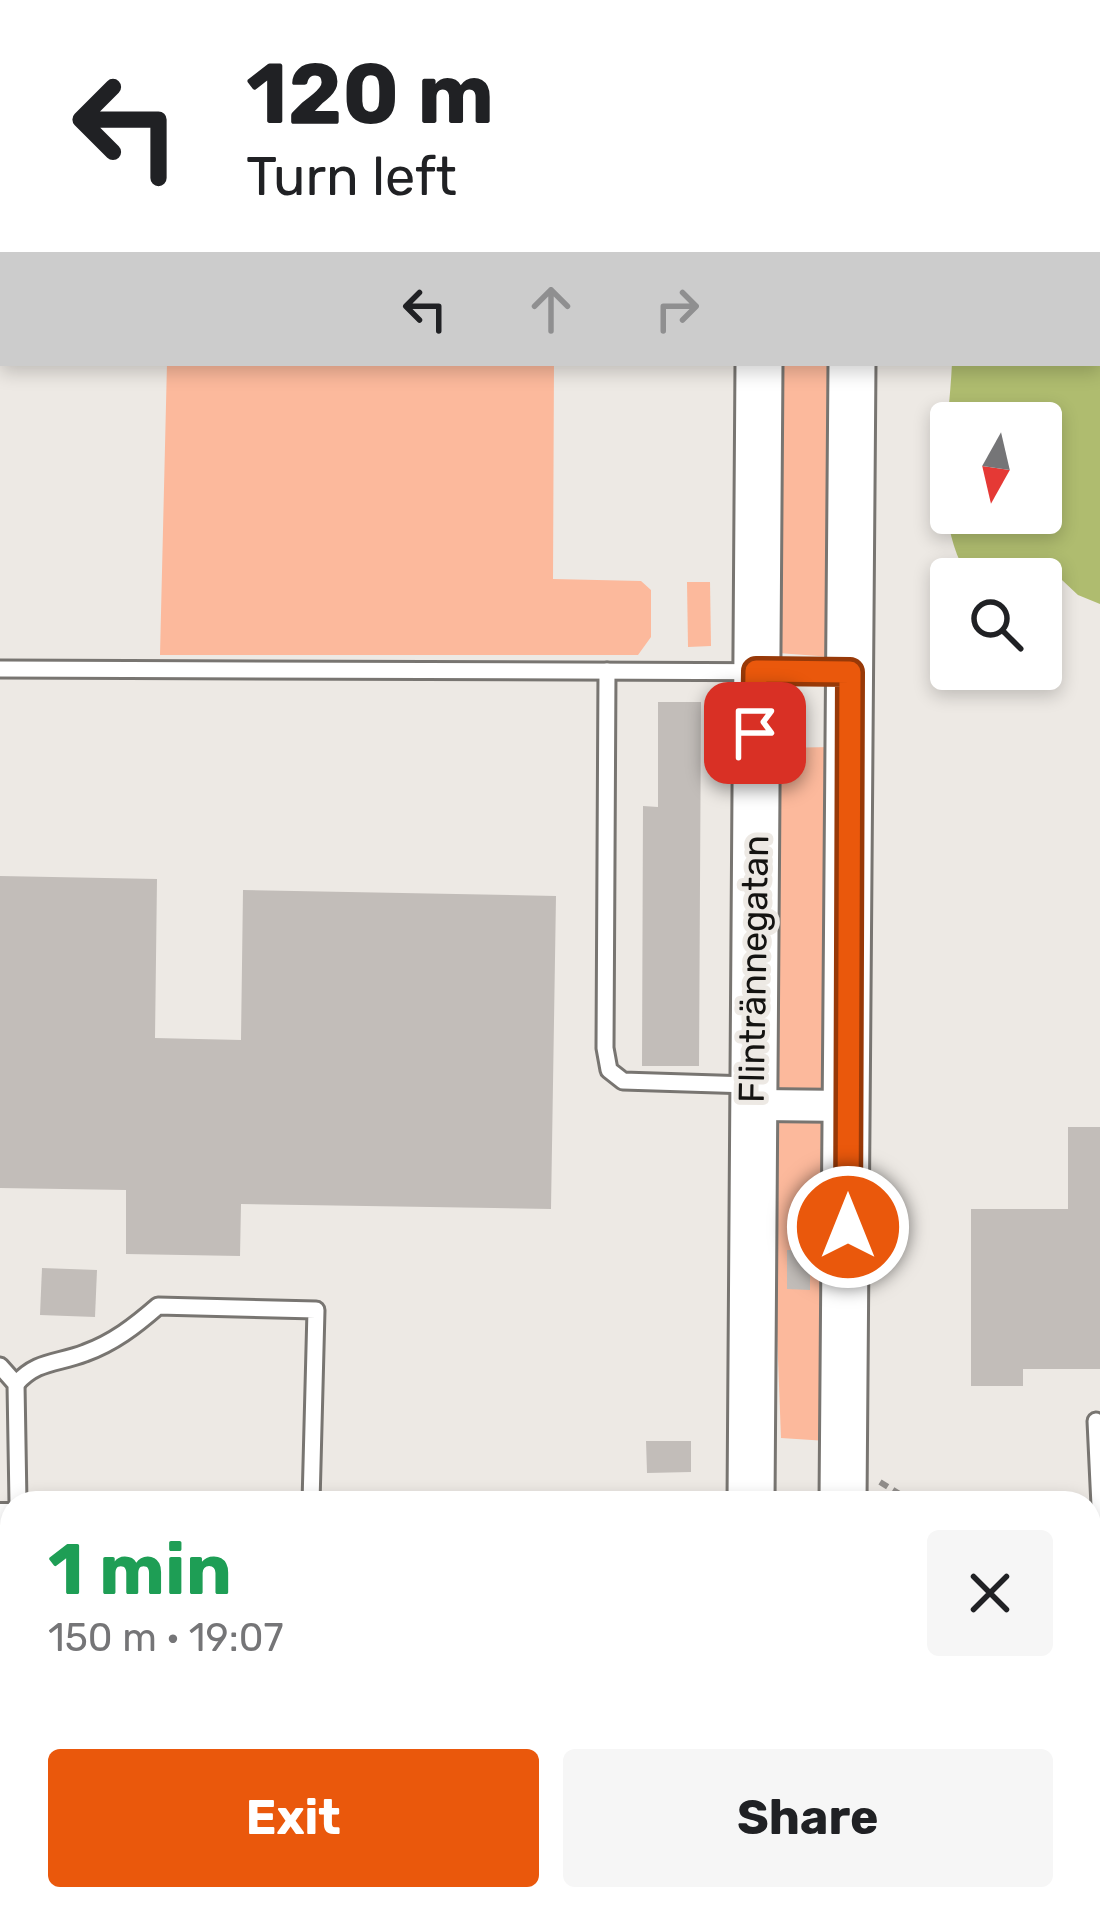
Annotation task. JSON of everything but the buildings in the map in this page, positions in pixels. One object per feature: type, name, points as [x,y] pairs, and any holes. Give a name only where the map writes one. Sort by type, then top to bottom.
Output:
[{"type":"street","name":"Flintrännegatan","points":[[751,1491],[759,366]]},
{"type":"street","points":[[843,1491],[852,366]]},
{"type":"street","points":[[752,1095],[848,1106]]},
{"type":"lane","points":[[0,670],[850,672]]},
{"type":"lane","points":[[607,670],[605,1048],[610,1070],[623,1081],[752,1095]]},
{"type":"lane","points":[[16,1384],[32,1365],[84,1354],[128,1332],[158,1306],[316,1310],[311,1491]]},
{"type":"lane","points":[[0,1366],[16,1384],[19,1491]]},
{"type":"lane","points":[[1096,1420],[1100,1491]]},
{"type":"path","points":[[844,1454],[872,1455],[880,1483],[895,1491]]},
{"type":"shaded area","points":[[167,366],[554,366],[553,579],[641,581],[651,590],[651,637],[638,655],[160,655]]},
{"type":"shaded area","points":[[780,366],[835,366],[832,657],[778,653]]},
{"type":"shaded area","points":[[952,366],[1100,366],[1100,604],[1078,595],[1062,580],[1062,558],[958,556],[951,534],[1062,534],[1062,402],[949,402]]},
{"type":"shaded area","points":[[687,582],[710,582],[711,646],[688,647]]},
{"type":"shaded area","points":[[833,747],[834,1091],[772,1091],[774,748]]},
{"type":"shaded area","points":[[831,1118],[827,1441],[781,1438],[769,1120]]},
{"type":"route","points":[[755,733],[756,671],[850,672],[848,1227]]}]
